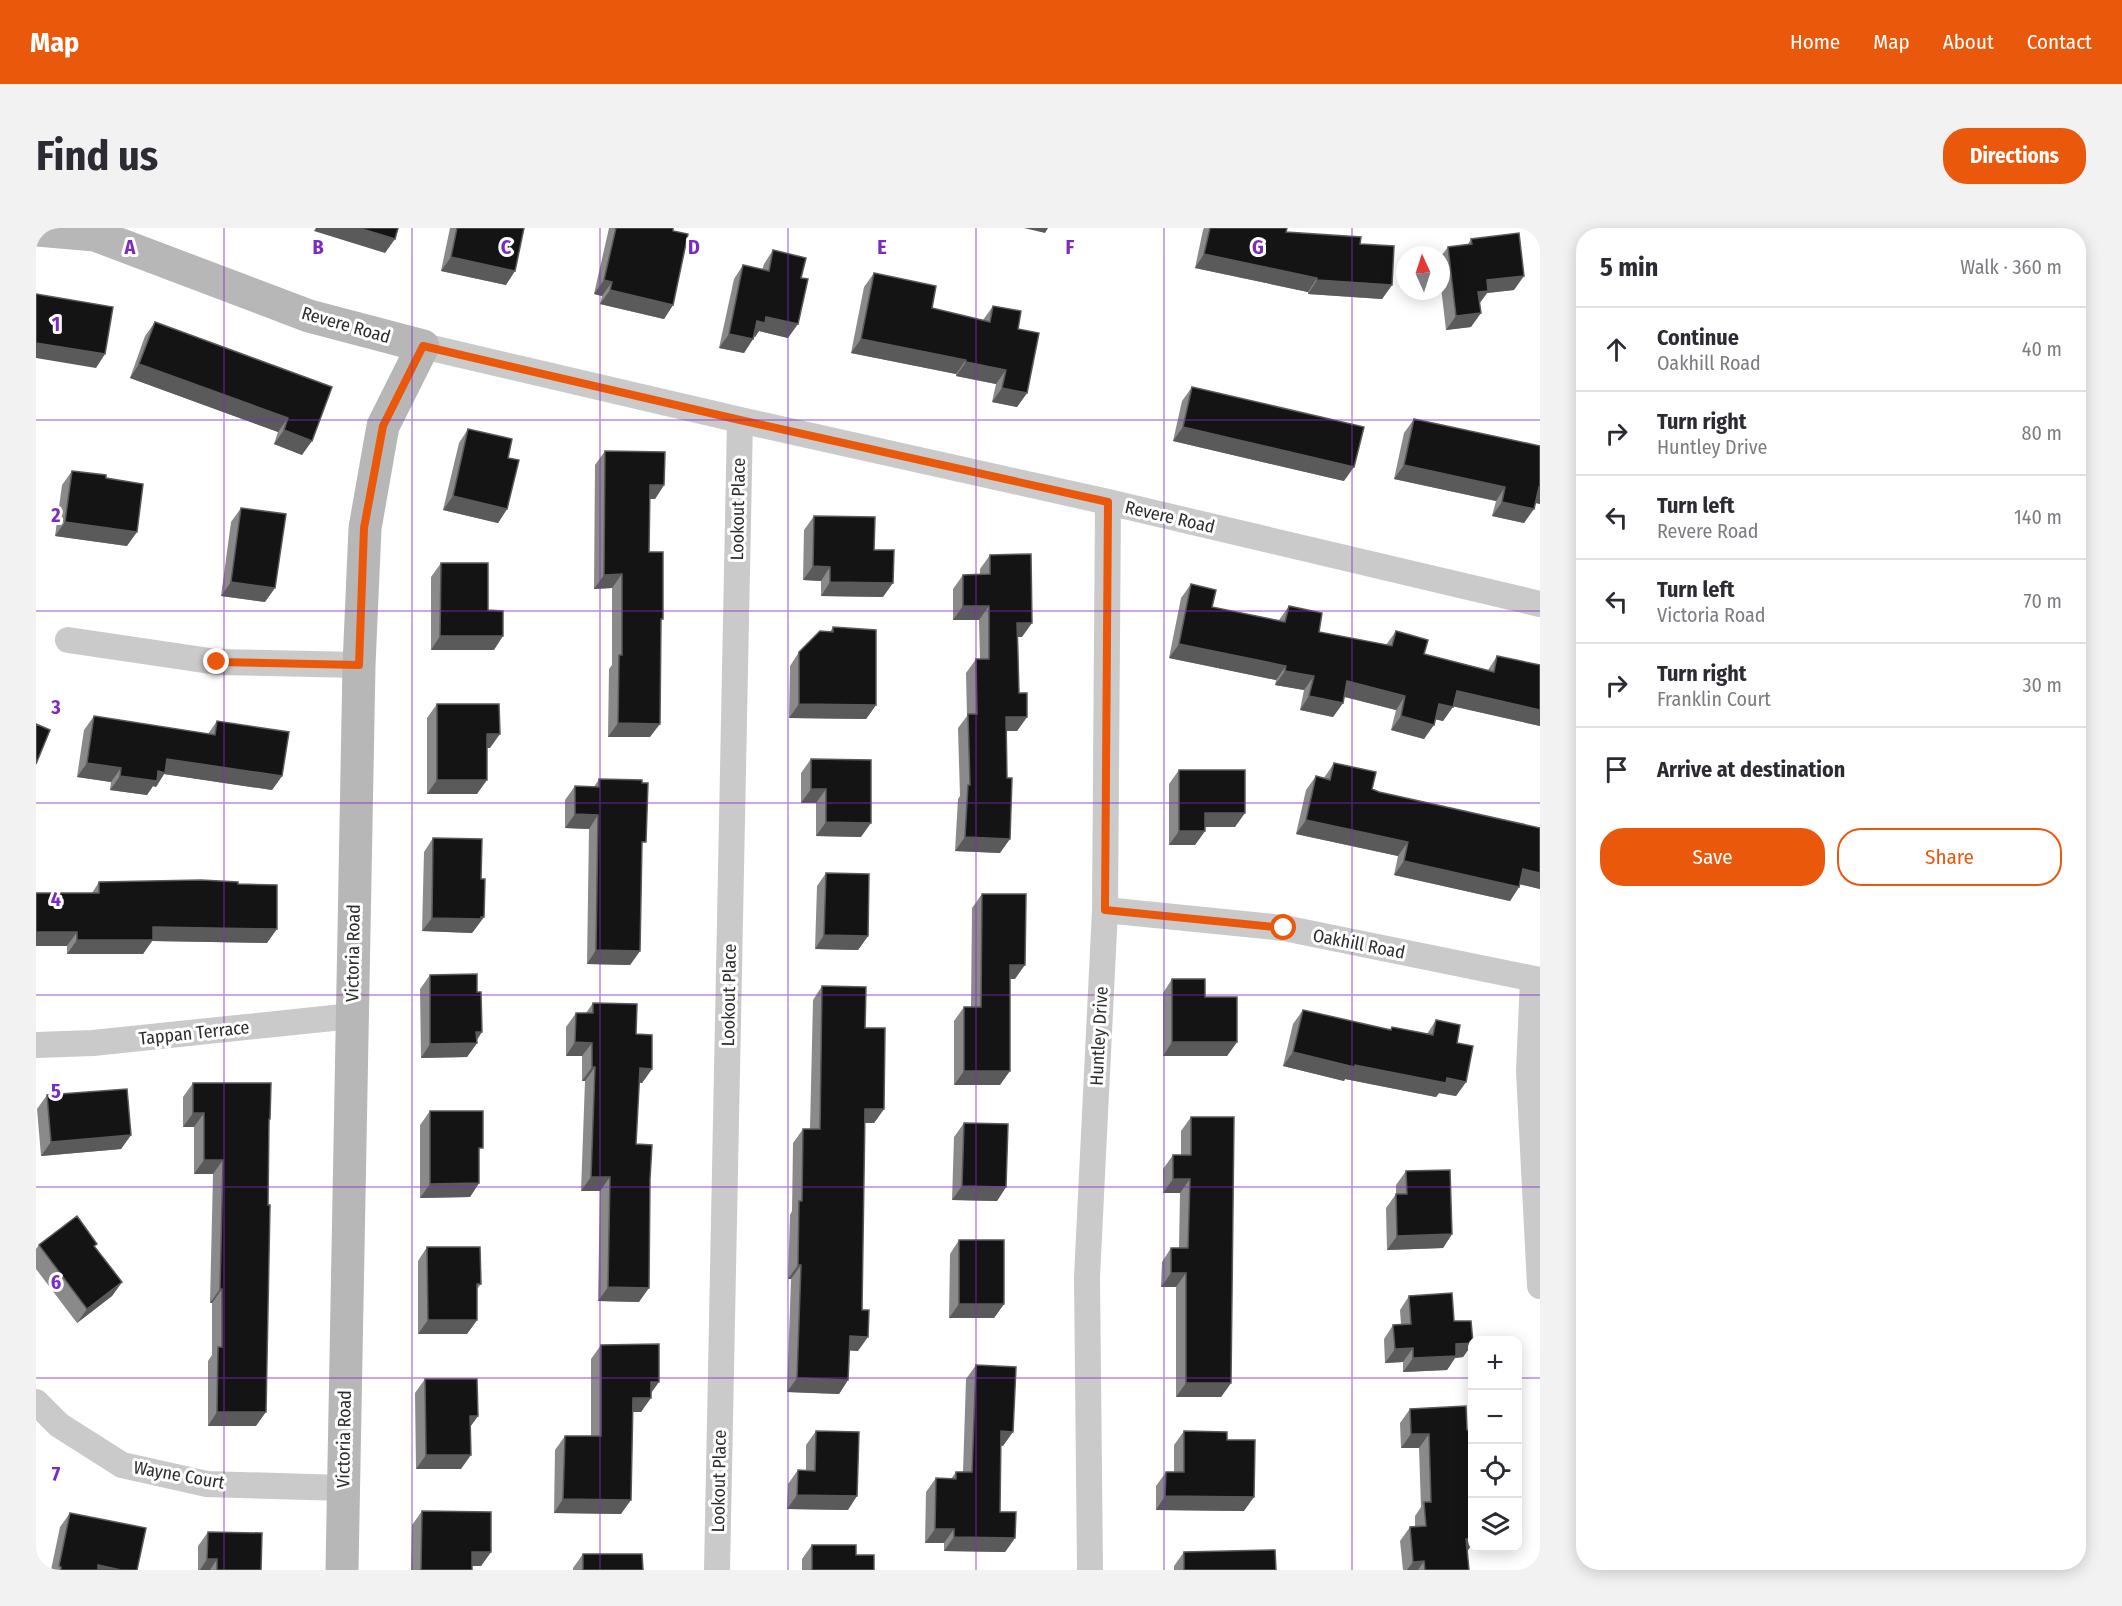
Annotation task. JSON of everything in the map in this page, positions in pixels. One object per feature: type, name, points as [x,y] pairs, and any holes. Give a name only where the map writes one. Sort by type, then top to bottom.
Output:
[{"type":"street","name":"Revere Road","points":[[36,230],[95,234],[309,316],[423,346],[1108,502],[1540,604]]},
{"type":"street","name":"Victoria Road","points":[[342,1570],[359,665],[364,528],[383,426],[423,346]]},
{"type":"street","name":"Lookout Place","points":[[717,1570],[740,420]]},
{"type":"street","name":"Huntley Drive","points":[[1090,1570],[1087,1278],[1105,910],[1108,502]]},
{"type":"street","points":[[69,640],[217,662],[359,665]]},
{"type":"street","name":"Oakhill Road","points":[[1105,910],[1284,928],[1537,979]]},
{"type":"street","points":[[1537,979],[1529,1071],[1540,1286]]},
{"type":"street","name":"Tappan Terrace","points":[[36,1045],[93,1043],[352,1016]]},
{"type":"street","name":"Wayne Court","points":[[36,1402],[59,1425],[122,1465],[207,1484],[344,1488]]},
{"type":"building","points":[[359,228],[398,228],[395,239]]},
{"type":"building","points":[[457,228],[524,228],[515,271],[451,257]]},
{"type":"building","points":[[616,228],[673,228],[673,231],[688,234],[673,305],[610,290],[612,282],[604,280]]},
{"type":"building","points":[[1210,228],[1287,228],[1286,232],[1361,237],[1360,244],[1394,246],[1392,285],[1317,280],[1317,278],[1204,254]]},
{"type":"building","points":[[1519,233],[1524,276],[1487,280],[1488,291],[1478,292],[1481,313],[1456,316],[1450,247],[1472,244],[1471,239]]},
{"type":"building","points":[[773,250],[806,258],[801,278],[808,279],[798,324],[766,317],[765,323],[757,321],[753,339],[729,334],[743,265],[769,271]]},
{"type":"building","points":[[874,273],[936,286],[932,308],[990,322],[993,306],[1021,311],[1018,329],[1039,333],[1027,393],[1002,388],[1006,370],[861,339]]},
{"type":"building","points":[[36,294],[113,307],[105,354],[36,343]]},
{"type":"building","points":[[155,322],[332,387],[312,441],[284,430],[288,418],[139,364]]},
{"type":"building","points":[[1192,387],[1364,427],[1354,467],[1183,427]]},
{"type":"building","points":[[1414,419],[1540,446],[1540,488],[1534,509],[1502,502],[1505,487],[1404,465]]},
{"type":"building","points":[[468,429],[512,439],[508,458],[519,460],[507,509],[453,496]]},
{"type":"building","points":[[605,451],[665,452],[664,485],[650,485],[649,552],[663,552],[660,724],[618,723],[619,655],[622,655],[622,574],[604,575]]},
{"type":"building","points":[[72,471],[106,475],[106,478],[143,484],[137,532],[65,522]]},
{"type":"building","points":[[241,508],[286,514],[275,588],[231,582]]},
{"type":"building","points":[[814,516],[875,517],[874,550],[894,550],[893,583],[830,582],[830,567],[813,566]]},
{"type":"building","points":[[1031,554],[1032,623],[1017,623],[1019,693],[1027,693],[1027,717],[1006,717],[1007,778],[1012,778],[1010,839],[965,837],[968,785],[970,785],[968,714],[977,714],[976,659],[989,659],[989,606],[963,606],[963,575],[990,574],[990,555]]},
{"type":"building","points":[[441,563],[488,563],[488,610],[503,611],[503,636],[440,636]]},
{"type":"building","points":[[1191,584],[1216,590],[1212,607],[1285,622],[1289,606],[1322,613],[1319,632],[1392,646],[1396,631],[1428,640],[1424,654],[1494,672],[1497,656],[1540,665],[1540,710],[1457,691],[1453,707],[1439,704],[1434,725],[1401,716],[1405,696],[1347,681],[1343,703],[1309,696],[1314,676],[1285,671],[1286,666],[1179,644]]},
{"type":"building","points":[[833,627],[876,630],[876,705],[799,704],[799,652],[820,631],[833,632]]},
{"type":"building","points":[[437,704],[499,704],[500,734],[487,734],[487,780],[437,780]]},
{"type":"building","points":[[94,716],[215,735],[217,721],[289,732],[282,776],[167,759],[165,773],[158,771],[157,781],[120,776],[121,768],[87,763]]},
{"type":"building","points":[[36,724],[50,730],[36,764]]},
{"type":"building","points":[[811,759],[871,760],[871,823],[826,822],[826,789],[811,789]]},
{"type":"building","points":[[1334,763],[1376,772],[1372,789],[1379,792],[1540,828],[1540,873],[1523,869],[1519,887],[1404,861],[1408,842],[1306,820],[1316,776],[1330,780]]},
{"type":"building","points":[[1179,770],[1245,770],[1245,813],[1205,813],[1205,831],[1179,831]]},
{"type":"building","points":[[599,779],[642,780],[642,783],[648,783],[646,842],[642,842],[640,951],[596,950],[598,815],[575,814],[575,786],[599,787]]},
{"type":"building","points":[[433,838],[482,839],[481,879],[485,879],[484,917],[481,919],[432,918]]},
{"type":"building","points":[[826,873],[869,874],[868,936],[824,935]]},
{"type":"building","points":[[201,880],[277,885],[277,929],[153,927],[153,940],[77,940],[77,932],[36,932],[36,893],[99,893],[99,882]]},
{"type":"building","points":[[982,894],[1026,894],[1025,965],[1010,965],[1010,1071],[964,1071],[964,1007],[981,1007]]},
{"type":"building","points":[[477,974],[477,992],[481,992],[482,1032],[476,1032],[477,1043],[430,1044],[430,975]]},
{"type":"building","points":[[1172,979],[1205,979],[1205,997],[1237,997],[1237,1042],[1172,1042]]},
{"type":"building","points":[[822,986],[866,987],[865,1028],[885,1028],[884,1109],[865,1109],[862,1310],[869,1310],[868,1337],[850,1336],[848,1380],[797,1378],[801,1265],[798,1265],[799,1201],[802,1201],[803,1129],[820,1129]]},
{"type":"building","points":[[593,1003],[637,1004],[636,1034],[652,1035],[652,1069],[640,1068],[636,1144],[652,1145],[649,1288],[608,1287],[610,1177],[591,1177],[595,1067],[592,1067],[592,1043],[575,1042],[576,1013],[593,1013]]},
{"type":"building","points":[[1303,1010],[1391,1030],[1392,1027],[1433,1035],[1436,1020],[1460,1025],[1457,1043],[1473,1046],[1466,1082],[1447,1078],[1446,1083],[1355,1065],[1354,1067],[1293,1052]]},
{"type":"building","points":[[193,1083],[271,1083],[266,1412],[217,1412],[218,1347],[222,1347],[222,1289],[220,1289],[223,1160],[204,1160],[204,1113],[193,1113]]},
{"type":"building","points":[[127,1089],[131,1135],[51,1142],[47,1095]]},
{"type":"building","points":[[430,1111],[483,1111],[483,1148],[479,1148],[479,1183],[430,1184]]},
{"type":"building","points":[[1191,1117],[1234,1117],[1231,1383],[1186,1383],[1186,1273],[1171,1273],[1171,1248],[1188,1248],[1190,1179],[1173,1179],[1173,1155],[1191,1155]]},
{"type":"building","points":[[964,1123],[1008,1124],[1006,1187],[962,1186]]},
{"type":"building","points":[[1450,1170],[1452,1234],[1397,1236],[1396,1194],[1407,1194],[1406,1171]]},
{"type":"building","points":[[77,1216],[97,1244],[94,1246],[122,1282],[87,1309],[39,1245]]},
{"type":"building","points":[[959,1240],[1004,1240],[1004,1304],[959,1304]]},
{"type":"building","points":[[427,1247],[480,1247],[481,1284],[477,1284],[477,1320],[428,1320]]},
{"type":"building","points":[[1452,1293],[1454,1321],[1471,1321],[1472,1336],[1468,1336],[1468,1343],[1456,1344],[1456,1356],[1413,1358],[1413,1348],[1395,1349],[1393,1325],[1411,1324],[1409,1296]]},
{"type":"building","points":[[659,1344],[659,1382],[651,1382],[651,1398],[633,1398],[631,1500],[563,1499],[565,1436],[601,1436],[601,1345]]},
{"type":"building","points":[[976,1365],[1016,1367],[1013,1432],[1001,1431],[1000,1512],[1016,1512],[1015,1538],[954,1537],[954,1529],[935,1529],[936,1478],[956,1479],[956,1472],[972,1472]]},
{"type":"building","points":[[425,1379],[477,1379],[478,1416],[470,1416],[471,1455],[426,1455]]},
{"type":"building","points":[[1466,1406],[1468,1539],[1466,1539],[1469,1570],[1425,1570],[1424,1561],[1413,1562],[1410,1527],[1426,1526],[1424,1502],[1431,1502],[1429,1434],[1411,1434],[1410,1409]]},
{"type":"building","points":[[816,1431],[859,1432],[857,1496],[797,1495],[798,1470],[815,1471]]},
{"type":"building","points":[[1184,1431],[1227,1432],[1227,1440],[1255,1440],[1254,1497],[1165,1496],[1166,1472],[1184,1472]]},
{"type":"building","points":[[422,1511],[491,1512],[491,1552],[472,1552],[472,1570],[421,1570]]},
{"type":"building","points":[[70,1513],[146,1528],[137,1570],[121,1570],[98,1565],[98,1570],[61,1570],[59,1566]]},
{"type":"building","points":[[208,1532],[262,1533],[261,1570],[217,1570],[217,1559],[207,1559]]},
{"type":"building","points":[[812,1545],[856,1545],[856,1555],[874,1555],[874,1570],[812,1570]]},
{"type":"building","points":[[1275,1550],[1276,1570],[1184,1570],[1184,1552]]},
{"type":"building","points":[[583,1554],[642,1554],[643,1570],[583,1570]]},
{"type":"route","points":[[217,662],[359,665],[364,528],[383,426],[423,346],[1108,502],[1105,910],[1284,928]]}]
